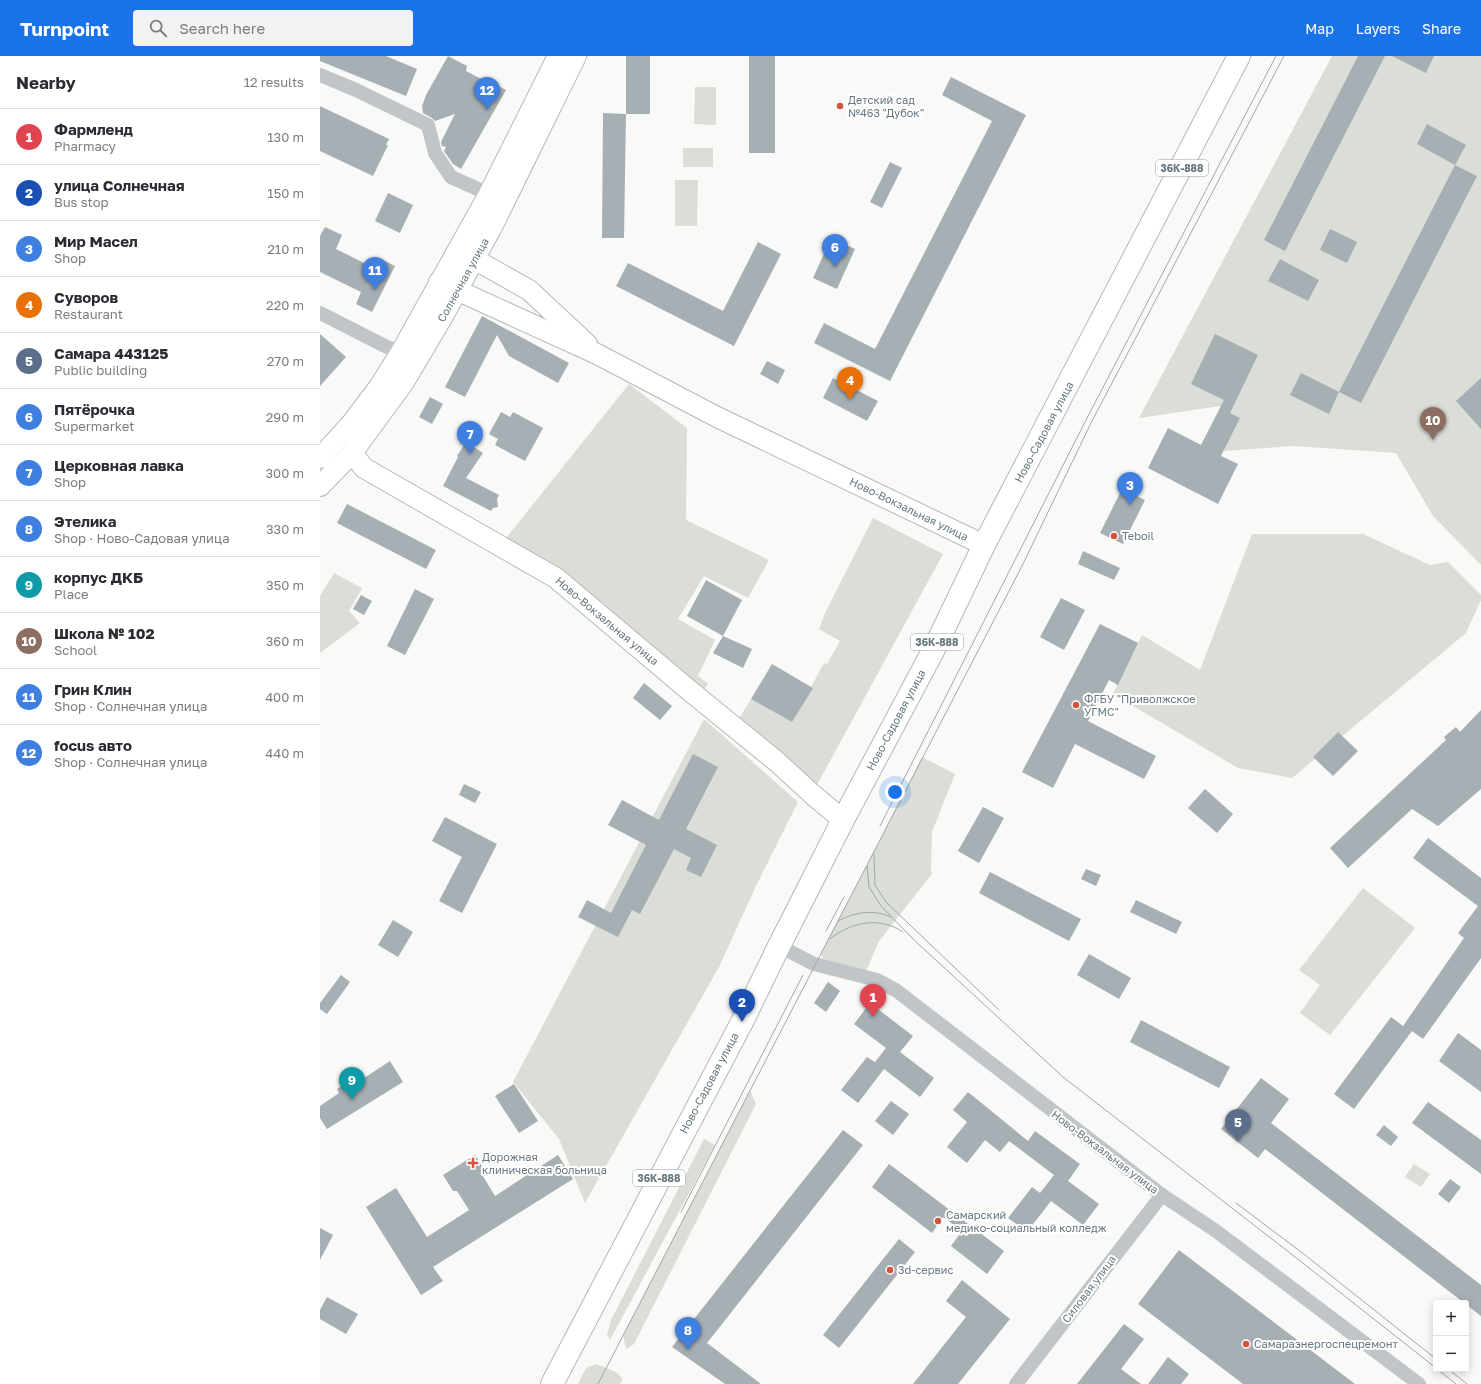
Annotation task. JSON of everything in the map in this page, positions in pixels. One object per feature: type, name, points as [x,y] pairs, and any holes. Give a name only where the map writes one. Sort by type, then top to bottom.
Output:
[{"type":"main road","name":"Ново-Садовая улица","points":[[552,1384],[742,1022],[778,946],[934,649],[984,546],[1239,56]]},
{"type":"street","name":"Солнечная улица","points":[[320,458],[351,424],[380,387],[401,352],[489,194],[558,56]]},
{"type":"street","name":"Солнечная улица","points":[[320,486],[352,452],[404,382],[458,291],[512,187],[576,56]]},
{"type":"street","points":[[320,75],[356,90],[428,125],[435,154],[451,177],[489,194]]},
{"type":"street","name":"Ново-Вокзальная улица","points":[[474,260],[529,290],[597,354]]},
{"type":"street","name":"Ново-Вокзальная улица","points":[[439,282],[597,354],[716,417],[984,546]]},
{"type":"street","points":[[320,313],[385,346],[401,352]]},
{"type":"street","name":"Ново-Вокзальная улица","points":[[352,452],[364,468],[548,572],[776,761],[843,820]]},
{"type":"street","name":"Ново-Вокзальная улица","points":[[778,946],[814,964],[877,980],[897,991],[1017,1085],[1162,1195],[1216,1231],[1418,1384]]},
{"type":"street","name":"Силовая улица","points":[[1016,1384],[1162,1195]]},
{"type":"shaded area","points":[[1332,56],[1481,56],[1481,565],[1433,516],[1396,453],[1294,446],[1224,451],[1221,406],[1139,418]]},
{"type":"shaded area","points":[[695,87],[716,87],[716,125],[694,124]]},
{"type":"shaded area","points":[[683,148],[713,148],[713,167],[683,167]]},
{"type":"shaded area","points":[[675,180],[698,180],[697,226],[675,226]]},
{"type":"shaded area","points":[[629,384],[687,428],[686,520],[769,560],[748,598],[704,576],[678,619],[715,640],[698,676],[708,684],[698,698],[503,542]]},
{"type":"shaded area","points":[[873,518],[943,554],[812,794],[734,727],[751,699],[792,722],[824,663],[827,664],[840,641],[819,629],[825,613]]},
{"type":"shaded area","points":[[1252,534],[1363,534],[1430,565],[1448,562],[1481,595],[1481,600],[1466,633],[1292,778],[1238,768],[1113,694],[1142,635],[1200,670]]},
{"type":"shaded area","points":[[334,573],[362,588],[349,611],[360,623],[320,653],[320,596]]},
{"type":"shaded area","points":[[704,719],[798,802],[756,886],[719,967],[585,1203],[559,1139],[513,1082]]},
{"type":"shaded area","points":[[922,757],[955,774],[932,832],[932,874],[879,941],[864,976],[824,967],[821,952]]},
{"type":"shaded area","points":[[1363,888],[1415,928],[1330,1035],[1300,1013],[1320,985],[1299,970]]},
{"type":"shaded area","points":[[750,1090],[756,1104],[634,1344],[626,1349],[623,1335]]},
{"type":"shaded area","points":[[704,1139],[715,1145],[610,1340],[607,1334],[611,1320]]},
{"type":"shaded area","points":[[1414,1164],[1430,1174],[1421,1187],[1405,1177]]},
{"type":"shaded area","points":[[596,1364],[616,1372],[623,1379],[620,1384],[578,1384],[586,1368]]},
{"type":"building","points":[[320,56],[386,56],[417,69],[406,96],[320,61]]},
{"type":"building","points":[[448,56],[467,66],[466,71],[483,80],[484,78],[506,90],[461,169],[453,164],[444,151],[446,147],[442,146],[441,142],[455,114],[435,121],[423,113],[422,106],[426,95]]},
{"type":"building","points":[[626,56],[650,56],[650,114],[626,114]]},
{"type":"building","points":[[749,56],[775,56],[775,153],[749,153]]},
{"type":"building","points":[[1358,56],[1385,56],[1285,251],[1264,240]]},
{"type":"building","points":[[1392,56],[1434,56],[1426,73]]},
{"type":"building","points":[[951,77],[1026,115],[890,381],[814,343],[824,323],[875,349],[992,121],[942,95]]},
{"type":"building","points":[[320,106],[389,139],[386,145],[388,145],[373,176],[320,151]]},
{"type":"building","points":[[603,113],[626,114],[624,238],[602,238]]},
{"type":"building","points":[[1427,124],[1466,145],[1455,165],[1417,144]]},
{"type":"building","points":[[890,162],[902,168],[882,208],[870,202]]},
{"type":"building","points":[[1455,165],[1477,176],[1361,403],[1339,392]]},
{"type":"building","points":[[388,193],[413,205],[400,233],[375,221]]},
{"type":"building","points":[[325,227],[342,235],[336,249],[374,268],[379,258],[395,266],[372,312],[356,304],[361,292],[320,272],[320,236]]},
{"type":"building","points":[[1330,229],[1357,242],[1347,263],[1320,250]]},
{"type":"building","points":[[831,238],[855,249],[837,289],[813,278]]},
{"type":"building","points":[[758,242],[781,254],[734,346],[616,286],[628,263],[723,311]]},
{"type":"building","points":[[1280,259],[1319,280],[1308,301],[1268,281]]},
{"type":"building","points":[[482,316],[569,363],[558,383],[509,356],[497,335],[465,397],[445,387]]},
{"type":"building","points":[[320,334],[346,357],[320,386]]},
{"type":"building","points":[[1215,334],[1258,355],[1230,413],[1240,418],[1221,456],[1238,464],[1218,504],[1148,468],[1168,428],[1201,445],[1224,400],[1191,384]]},
{"type":"building","points":[[767,361],[785,370],[778,384],[760,374]]},
{"type":"building","points":[[1301,373],[1339,392],[1329,414],[1290,395]]},
{"type":"building","points":[[833,378],[878,401],[867,421],[823,398]]},
{"type":"building","points":[[1481,378],[1481,429],[1456,401]]},
{"type":"building","points":[[430,397],[443,404],[432,424],[419,417]]},
{"type":"building","points":[[501,412],[510,417],[513,412],[543,428],[525,461],[495,445],[498,439],[489,434]]},
{"type":"building","points":[[466,442],[483,453],[466,478],[499,495],[497,499],[498,507],[493,508],[491,511],[443,486],[458,457],[457,456]]},
{"type":"building","points":[[1122,489],[1145,500],[1123,544],[1100,533]]},
{"type":"building","points":[[347,504],[436,550],[426,569],[337,523]]},
{"type":"building","points":[[1083,551],[1120,568],[1114,580],[1078,564]]},
{"type":"building","points":[[706,580],[742,600],[723,636],[687,616]]},
{"type":"building","points":[[415,589],[434,599],[405,655],[387,646]]},
{"type":"building","points":[[361,595],[372,601],[364,615],[353,609]]},
{"type":"building","points":[[1061,598],[1085,610],[1064,650],[1040,637]]},
{"type":"building","points":[[1100,624],[1138,643],[1118,685],[1109,680],[1088,721],[1156,756],[1144,779],[1075,744],[1053,788],[1022,772]]},
{"type":"building","points":[[723,636],[752,649],[743,668],[713,653]]},
{"type":"building","points":[[772,664],[813,688],[792,722],[751,699]]},
{"type":"building","points":[[644,683],[672,706],[660,720],[633,698]]},
{"type":"building","points":[[1481,710],[1481,789],[1438,826],[1412,809],[1348,868],[1330,848],[1446,740],[1444,737],[1456,727],[1460,732]]},
{"type":"building","points":[[1338,732],[1358,751],[1333,776],[1313,757]]},
{"type":"building","points":[[693,754],[718,767],[686,829],[717,845],[701,877],[686,870],[691,858],[674,849],[640,914],[632,910],[618,937],[578,917],[587,900],[611,913],[646,845],[608,825],[622,800],[659,820]]},
{"type":"building","points":[[464,784],[481,792],[475,803],[459,795]]},
{"type":"building","points":[[1205,789],[1233,814],[1217,833],[1188,808]]},
{"type":"building","points":[[983,807],[1004,818],[979,863],[958,851]]},
{"type":"building","points":[[445,817],[497,844],[462,913],[439,901],[462,857],[432,841]]},
{"type":"building","points":[[1428,838],[1481,878],[1481,958],[1423,1039],[1412,1031],[1354,1109],[1334,1094],[1391,1017],[1403,1026],[1464,938],[1458,933],[1478,906],[1413,858]]},
{"type":"building","points":[[1086,869],[1101,875],[1096,886],[1081,879]]},
{"type":"building","points":[[990,872],[1081,919],[1069,941],[979,893]]},
{"type":"building","points":[[1136,900],[1182,922],[1176,934],[1130,912]]},
{"type":"building","points":[[393,920],[413,932],[398,957],[378,945]]},
{"type":"building","points":[[1089,954],[1131,978],[1119,999],[1077,975]]},
{"type":"building","points":[[341,975],[350,982],[327,1014],[320,1009],[320,1003]]},
{"type":"building","points":[[828,982],[840,991],[826,1012],[814,1003]]},
{"type":"building","points":[[870,1003],[913,1036],[900,1052],[934,1078],[920,1097],[884,1069],[858,1103],[841,1090],[867,1057],[875,1062],[886,1048],[854,1024]]},
{"type":"building","points":[[1141,1020],[1230,1067],[1219,1088],[1130,1042]]},
{"type":"building","points":[[1458,1033],[1481,1050],[1481,1092],[1439,1061]]},
{"type":"building","points":[[390,1061],[403,1082],[327,1129],[320,1118],[320,1106],[339,1093],[337,1089],[354,1078],[358,1082]]},
{"type":"building","points":[[1261,1078],[1289,1099],[1271,1123],[1481,1285],[1481,1316],[1469,1307],[1469,1300],[1460,1300],[1265,1149],[1258,1158],[1221,1129]]},
{"type":"building","points":[[514,1084],[538,1121],[519,1133],[495,1096]]},
{"type":"building","points":[[968,1092],[1028,1141],[1035,1131],[1080,1164],[1068,1181],[1099,1204],[1083,1225],[1051,1201],[1027,1232],[1008,1218],[1032,1187],[1040,1193],[1054,1175],[1009,1141],[1000,1152],[985,1140],[967,1163],[947,1147],[967,1122],[953,1110]]},
{"type":"building","points":[[891,1101],[909,1114],[893,1135],[875,1121]]},
{"type":"building","points":[[1428,1102],[1481,1140],[1481,1174],[1412,1123]]},
{"type":"building","points":[[1384,1125],[1398,1137],[1391,1146],[1376,1135]]},
{"type":"building","points":[[843,1130],[863,1145],[707,1343],[761,1384],[725,1384],[672,1347]]},
{"type":"building","points":[[475,1155],[485,1171],[481,1173],[495,1196],[558,1155],[573,1179],[433,1267],[443,1281],[421,1295],[366,1207],[396,1188],[427,1237],[469,1210],[457,1191],[453,1191],[443,1175]]},
{"type":"building","points":[[889,1164],[1004,1251],[987,1274],[951,1246],[962,1231],[943,1217],[932,1233],[872,1187]]},
{"type":"building","points":[[1450,1179],[1461,1187],[1449,1203],[1438,1194]]},
{"type":"building","points":[[320,1228],[333,1235],[320,1260]]},
{"type":"building","points":[[899,1239],[915,1252],[839,1348],[823,1335]]},
{"type":"building","name":"Самараэнергоспецремонт","points":[[1179,1250],[1355,1384],[1243,1384],[1138,1304]]},
{"type":"building","points":[[962,1280],[1010,1319],[958,1384],[913,1384],[966,1317],[946,1301]]},
{"type":"building","points":[[327,1297],[358,1314],[346,1334],[320,1319],[320,1310]]},
{"type":"building","points":[[1124,1324],[1144,1339],[1121,1369],[1141,1384],[1077,1384]]},
{"type":"building","points":[[1168,1357],[1189,1374],[1181,1384],[1148,1384]]},
{"type":"tram line","points":[[880,826],[1087,418],[1276,56]]},
{"type":"tram line","points":[[598,1384],[1022,566],[1092,421],[1284,56]]},
{"type":"tram line","points":[[874,854],[875,885],[886,902],[999,1010]]},
{"type":"tram line","points":[[867,866],[869,887],[881,906],[913,939],[1063,1077],[1433,1366]]},
{"type":"tram line","points":[[826,931],[844,897]]},
{"type":"tram line","points":[[838,921],[851,915],[871,912],[891,917]]},
{"type":"tram line","points":[[830,939],[847,928],[866,923],[885,924],[903,932]]},
{"type":"tram line","points":[[681,1212],[803,975]]},
{"type":"tram line","points":[[1236,1203],[1305,1255],[1433,1357]]},
{"type":"tram line","points":[[1441,1372],[1456,1384]]},
{"type":"tram line","points":[[1452,1372],[1467,1384]]},
{"type":"place","name":"Детский сад №463 \"Дубок\"","points":[[840,106]]},
{"type":"place","name":"focus авто","points":[[487,110]]},
{"type":"place","name":"Пятёрочка","points":[[835,267]]},
{"type":"place","name":"Грин Клин","points":[[375,290]]},
{"type":"place","name":"Суворов","points":[[850,400]]},
{"type":"place","name":"Школа № 102","points":[[1433,440]]},
{"type":"place","name":"Церковная лавка","points":[[470,454]]},
{"type":"place","name":"Мир Масел","points":[[1130,505]]},
{"type":"place","name":"Teboil","points":[[1114,536]]},
{"type":"place","name":"ФГБУ \"Приволжское УГМС\"","points":[[1076,705]]},
{"type":"place","name":"Фармленд","points":[[873,1017]]},
{"type":"place","name":"улица Солнечная","points":[[742,1022]]},
{"type":"place","name":"корпус ДКБ","points":[[352,1100]]},
{"type":"place","name":"Самара 443125","points":[[1238,1142]]},
{"type":"place","name":"Дорожная клиническая больница","points":[[473,1163]]},
{"type":"place","name":"Самарский медико-социальный колледж","points":[[938,1221]]},
{"type":"place","name":"3d-сервис","points":[[890,1270]]},
{"type":"place","name":"Самараэнергоспецремонт","points":[[1246,1344]]},
{"type":"place","name":"Этелика","points":[[688,1350]]}]
